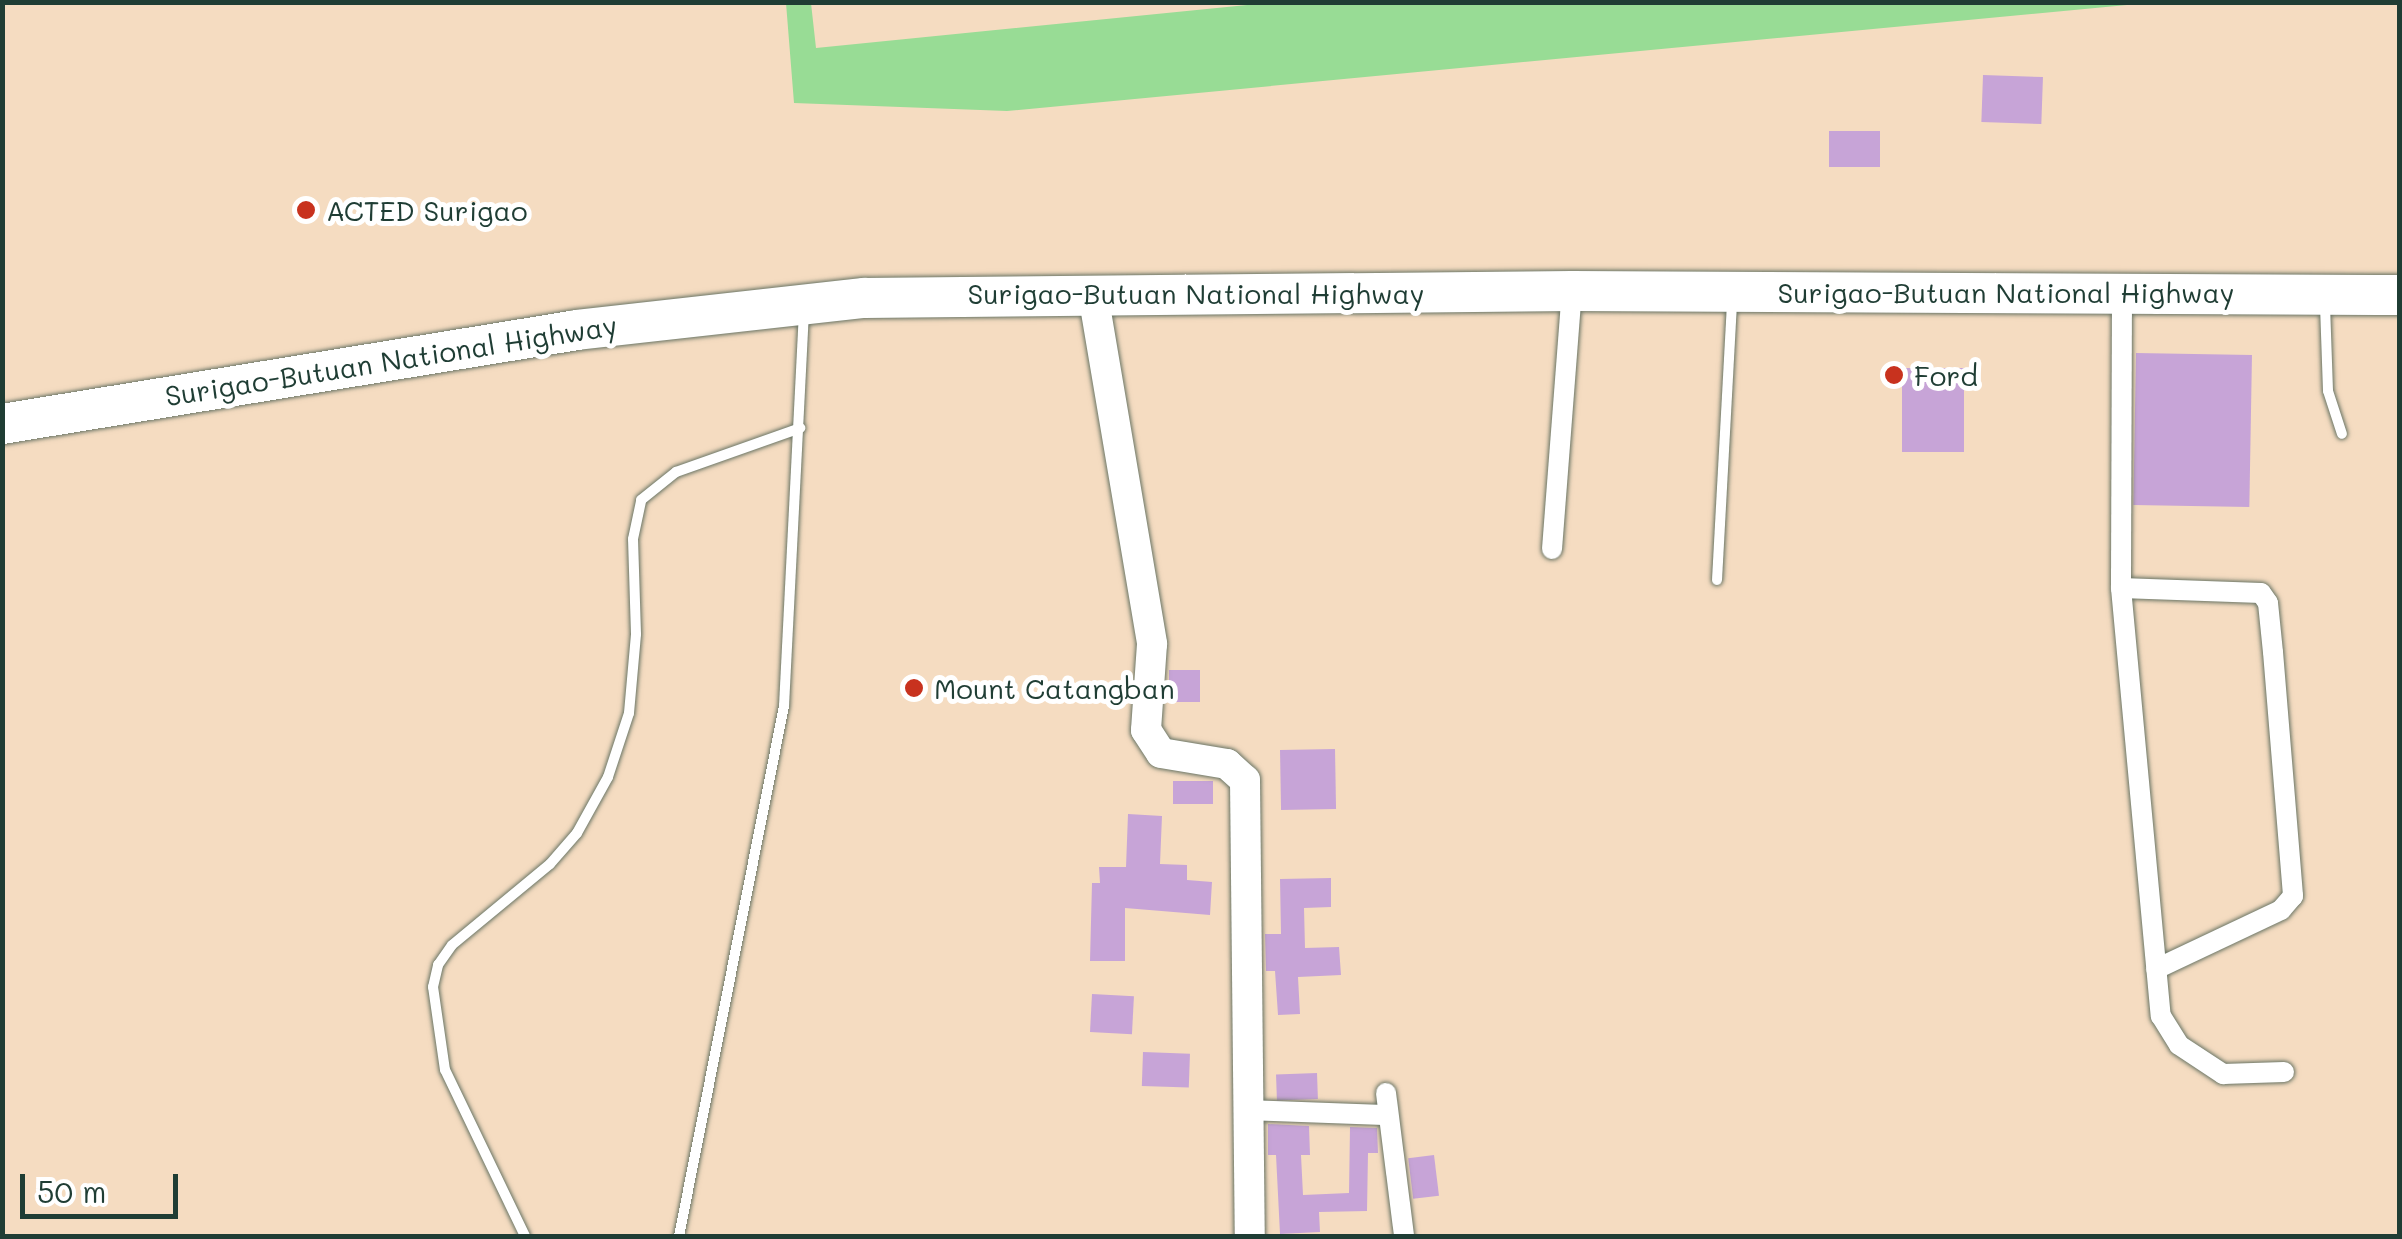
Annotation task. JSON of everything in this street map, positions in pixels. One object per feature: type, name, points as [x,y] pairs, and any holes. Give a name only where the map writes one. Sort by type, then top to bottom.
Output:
[{"type":"highway","name":"Surigao-Butuan National Highway","points":[[2,424],[577,330],[804,304],[1093,294],[1572,290],[2400,295]]},
{"type":"street","points":[[1552,548],[1572,290]]},
{"type":"street","points":[[2122,292],[2120,588],[2161,1016],[2179,1045],[2224,1074],[2284,1072]]},
{"type":"street","points":[[1093,294],[1152,644],[1146,730],[1161,753],[1228,764],[1246,780],[1250,1236]]},
{"type":"street","points":[[2120,588],[2261,593],[2268,603],[2273,652],[2293,896],[2281,910],[2156,969]]},
{"type":"street","points":[[1386,1092],[1404,1236]]},
{"type":"street","points":[[1250,1110],[1388,1115]]},
{"type":"lane","points":[[1718,580],[1732,291]]},
{"type":"lane","points":[[2325,294],[2328,392],[2342,434]]},
{"type":"lane","points":[[679,1236],[784,706],[804,304]]},
{"type":"lane","points":[[525,1236],[445,1070],[434,1006],[438,965],[452,945],[550,864],[577,833],[608,777],[630,713],[636,634],[633,539],[640,500],[676,472],[800,428]]},
{"type":"green space","points":[[786,3],[811,3],[816,48],[1267,3],[2148,3],[1007,111],[794,103]]},
{"type":"building","points":[[1983,75],[2043,77],[2041,124],[1981,122]]},
{"type":"building","points":[[1829,131],[1880,131],[1880,167],[1829,167]]},
{"type":"building","points":[[2136,353],[2252,355],[2249,507],[2133,505]]},
{"type":"building","points":[[1902,368],[1964,368],[1964,452],[1902,452]]},
{"type":"building","points":[[1169,670],[1200,670],[1200,702],[1169,702]]},
{"type":"building","points":[[1335,749],[1336,809],[1281,810],[1280,750]]},
{"type":"building","points":[[1173,781],[1213,781],[1213,804],[1173,804]]},
{"type":"building","points":[[1128,814],[1162,816],[1160,864],[1187,865],[1187,880],[1212,882],[1210,915],[1125,908],[1125,961],[1090,961],[1092,883],[1100,883],[1099,867],[1126,867]]},
{"type":"building","points":[[1331,878],[1331,907],[1304,908],[1305,948],[1339,947],[1341,975],[1298,977],[1300,1014],[1278,1015],[1275,971],[1266,971],[1265,934],[1281,934],[1280,879]]},
{"type":"building","points":[[1092,994],[1134,996],[1132,1034],[1090,1032]]},
{"type":"building","points":[[1143,1052],[1190,1054],[1189,1088],[1142,1086]]},
{"type":"building","points":[[1317,1073],[1318,1099],[1277,1100],[1276,1074]]},
{"type":"building","points":[[1268,1124],[1309,1126],[1310,1155],[1301,1155],[1303,1195],[1349,1193],[1350,1127],[1377,1128],[1378,1153],[1368,1153],[1367,1211],[1319,1212],[1320,1232],[1280,1234],[1276,1155],[1268,1155]]},
{"type":"building","points":[[1434,1155],[1439,1196],[1413,1199],[1408,1158]]},
{"type":"place","name":"ACTED Surigao","points":[[306,210]]},
{"type":"place","name":"Ford","points":[[1894,375]]},
{"type":"place","name":"Mount Catangban","points":[[914,688]]}]
